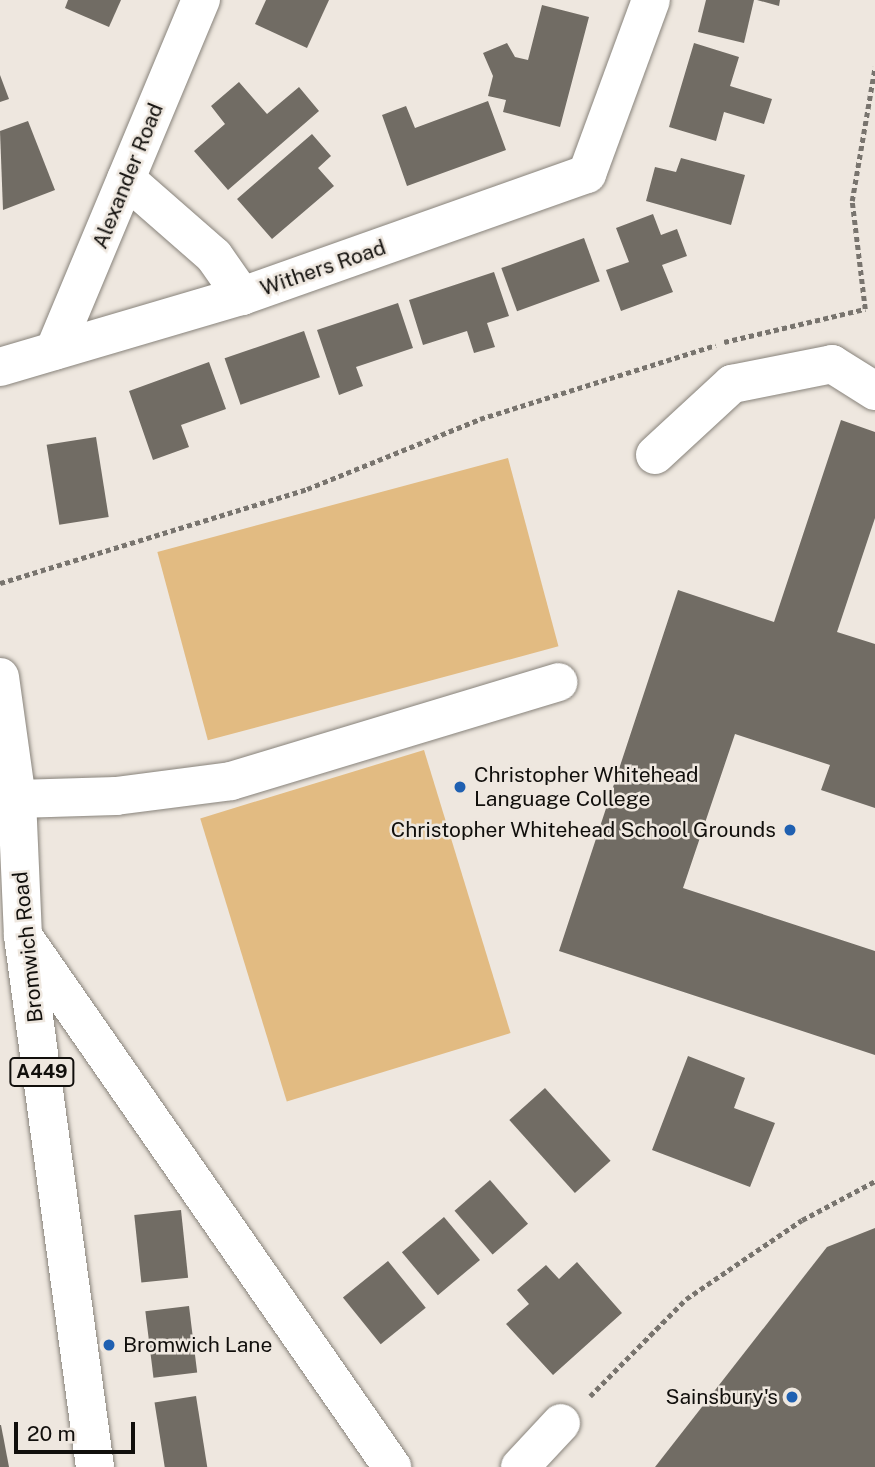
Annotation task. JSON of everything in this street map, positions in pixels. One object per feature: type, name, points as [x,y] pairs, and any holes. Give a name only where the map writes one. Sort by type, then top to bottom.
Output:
[{"type":"street","name":"Alexander Road","points":[[54,351],[201,0]]},
{"type":"street","name":"Withers Road","points":[[0,368],[242,296],[587,174],[651,0]]},
{"type":"street","points":[[126,179],[214,256],[242,296]]},
{"type":"street","points":[[656,455],[732,384],[832,364],[875,391]]},
{"type":"street","name":"Bromwich Road","points":[[0,677],[17,799],[23,936],[95,1467]]},
{"type":"street","points":[[17,799],[116,796],[232,781],[558,682]]},
{"type":"street","points":[[23,936],[392,1467]]},
{"type":"street","points":[[520,1467],[561,1423]]},
{"type":"path","points":[[0,583],[307,489],[480,419],[762,330],[865,309],[852,201],[875,68]]},
{"type":"path","points":[[561,1423],[686,1299],[802,1220],[875,1181]]},
{"type":"shaded area","points":[[508,458],[558,646],[208,740],[157,552]]},
{"type":"shaded area","points":[[424,750],[511,1033],[287,1101],[200,818]]},
{"type":"building","points":[[68,0],[121,0],[109,27],[65,8]]},
{"type":"building","points":[[266,0],[329,0],[307,48],[255,24]]},
{"type":"building","points":[[706,0],[754,0],[744,43],[698,32]]},
{"type":"building","points":[[757,0],[780,0],[779,6]]},
{"type":"building","points":[[542,5],[589,17],[560,127],[503,112],[506,100],[488,96],[493,76],[483,53],[507,43],[515,57],[528,60]]},
{"type":"building","points":[[694,43],[739,57],[730,86],[772,99],[764,124],[724,112],[716,141],[669,127]]},
{"type":"building","points":[[0,75],[9,99],[0,102]]},
{"type":"building","points":[[239,82],[267,114],[299,87],[319,111],[228,190],[194,151],[225,124],[211,106]]},
{"type":"building","points":[[488,101],[506,150],[407,186],[382,115],[406,106],[415,128]]},
{"type":"building","points":[[28,121],[55,190],[3,210],[0,131]]},
{"type":"building","points":[[312,134],[331,156],[318,168],[334,186],[272,239],[237,199]]},
{"type":"building","points":[[681,158],[745,175],[731,225],[646,201],[655,167],[676,172]]},
{"type":"building","points":[[653,214],[661,235],[677,229],[687,256],[662,265],[673,292],[621,311],[606,270],[629,262],[616,228]]},
{"type":"building","points":[[584,238],[600,281],[517,311],[501,268]]},
{"type":"building","points":[[494,272],[509,316],[487,323],[495,347],[474,353],[467,331],[423,345],[409,300]]},
{"type":"building","points":[[398,303],[413,348],[356,367],[363,386],[339,395],[317,330]]},
{"type":"building","points":[[304,331],[320,377],[241,405],[225,358]]},
{"type":"building","points":[[209,362],[226,409],[181,425],[189,447],[153,460],[129,391]]},
{"type":"building","points":[[841,420],[875,432],[875,518],[837,632],[875,644],[875,808],[821,790],[830,765],[735,734],[683,888],[875,951],[875,1055],[559,951],[678,590],[774,622]]},
{"type":"building","points":[[96,437],[109,517],[59,525],[47,445]]},
{"type":"building","points":[[688,1056],[745,1078],[734,1108],[775,1123],[750,1187],[652,1150]]},
{"type":"building","points":[[545,1088],[611,1161],[575,1193],[509,1120]]},
{"type":"building","points":[[490,1180],[528,1224],[493,1255],[455,1211]]},
{"type":"building","points":[[181,1210],[188,1278],[141,1283],[134,1215]]},
{"type":"building","points":[[444,1217],[480,1260],[438,1295],[402,1252]]},
{"type":"building","name":"Sainsbury's","points":[[875,1228],[875,1467],[655,1467],[827,1247]]},
{"type":"building","points":[[388,1261],[426,1308],[381,1344],[343,1298]]},
{"type":"building","points":[[577,1262],[622,1313],[553,1375],[506,1324],[529,1304],[517,1290],[546,1265],[559,1279]]},
{"type":"building","points":[[189,1306],[197,1373],[153,1378],[145,1311]]},
{"type":"building","points":[[196,1396],[207,1467],[165,1467],[155,1403]]},
{"type":"building","points":[[1,1425],[9,1467],[0,1467]]},
{"type":"place","name":"Christopher Whitehead Language College","points":[[460,787]]},
{"type":"place","name":"Christopher Whitehead School Grounds","points":[[790,830]]},
{"type":"place","name":"Bromwich Lane","points":[[109,1345]]},
{"type":"place","name":"Sainsbury's","points":[[792,1397]]}]
